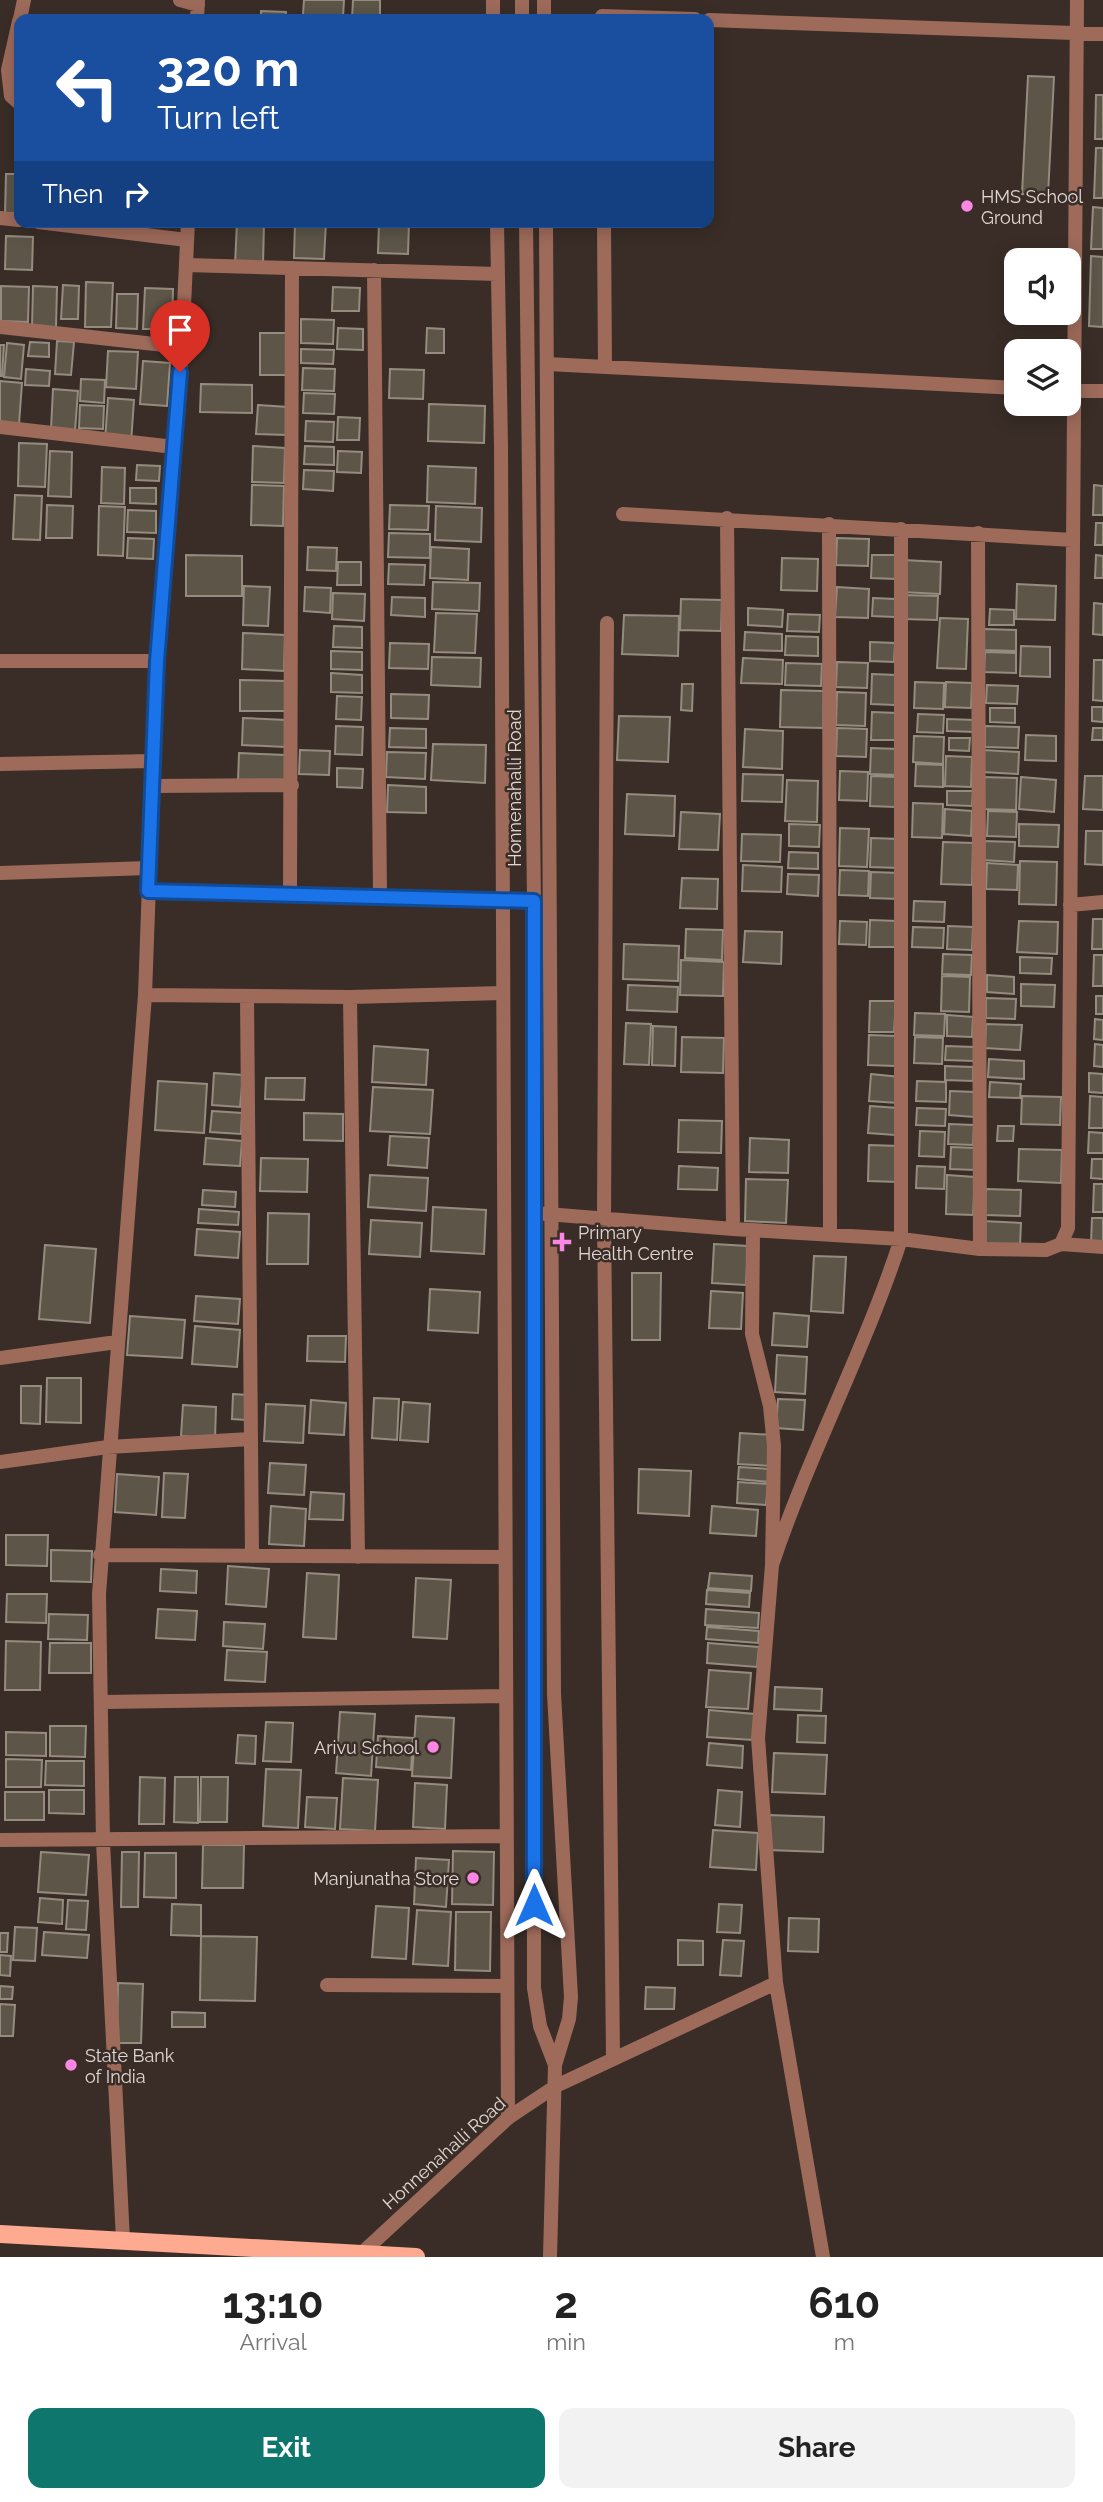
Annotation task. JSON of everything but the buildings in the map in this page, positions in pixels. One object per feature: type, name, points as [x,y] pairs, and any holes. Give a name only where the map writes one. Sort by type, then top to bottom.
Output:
[{"type":"main road","points":[[0,2234],[416,2257]]},
{"type":"street","points":[[180,0],[198,8]]},
{"type":"street","points":[[1073,339],[1077,0]]},
{"type":"street","points":[[714,20],[1103,34]]},
{"type":"street","points":[[14,43],[8,70],[11,96],[14,99]]},
{"type":"street","points":[[88,228],[187,240]]},
{"type":"street","points":[[122,2240],[103,1842],[100,1555],[145,995],[157,661],[183,347],[188,228]]},
{"type":"street","points":[[497,228],[508,2118]]},
{"type":"street","name":"Honnenahalli Road","points":[[526,228],[534,901],[534,1988],[540,2026],[555,2065]]},
{"type":"street","name":"Honnenahalli Road","points":[[546,228],[554,1694],[571,1997],[569,2019],[555,2065],[550,2257]]},
{"type":"street","points":[[604,228],[605,367]]},
{"type":"street","points":[[186,265],[498,274]]},
{"type":"street","points":[[289,895],[292,785],[292,268]]},
{"type":"street","points":[[374,270],[380,896]]},
{"type":"street","points":[[0,327],[183,347]]},
{"type":"street","points":[[547,364],[1004,387]]},
{"type":"street","points":[[1081,391],[1103,391]]},
{"type":"street","points":[[1060,1244],[1068,1228],[1072,416]]},
{"type":"street","points":[[0,427],[174,447]]},
{"type":"street","points":[[623,514],[1073,540]]},
{"type":"street","points":[[727,518],[733,1230]]},
{"type":"street","points":[[829,524],[830,1235]]},
{"type":"street","points":[[772,1565],[792,1506],[886,1286],[901,1239],[901,529]]},
{"type":"street","points":[[978,533],[980,1249]]},
{"type":"street","points":[[607,623],[604,1219],[613,2057]]},
{"type":"street","points":[[0,661],[157,661]]},
{"type":"street","points":[[0,764],[152,761]]},
{"type":"street","points":[[152,786],[292,785]]},
{"type":"street","points":[[0,873],[148,868]]},
{"type":"street","points":[[148,891],[503,898],[534,901]]},
{"type":"street","points":[[1070,905],[1103,902]]},
{"type":"street","points":[[145,995],[350,997],[503,993]]},
{"type":"street","points":[[247,996],[252,1556]]},
{"type":"street","points":[[350,997],[359,1557]]},
{"type":"street","points":[[534,1213],[733,1230],[901,1239],[980,1249],[1046,1250],[1060,1244],[1103,1247]]},
{"type":"street","points":[[753,1231],[752,1334],[770,1406],[774,1446],[772,1565],[758,1738],[776,1983],[823,2257]]},
{"type":"street","points":[[0,1358],[117,1342]]},
{"type":"street","points":[[0,1462],[108,1447],[251,1439]]},
{"type":"street","points":[[100,1555],[505,1557]]},
{"type":"street","points":[[102,1702],[506,1696]]},
{"type":"street","points":[[0,1840],[103,1842],[507,1836]]},
{"type":"street","points":[[555,2086],[776,1983]]},
{"type":"street","points":[[327,1985],[507,1986]]},
{"type":"street","name":"Honnenahalli Road","points":[[362,2253],[508,2118],[555,2086]]},
{"type":"place","name":"HMS School Ground","points":[[967,206]]},
{"type":"place","name":"Primary Health Centre","points":[[562,1242]]},
{"type":"place","name":"Arivu School","points":[[433,1747]]},
{"type":"place","name":"Manjunatha Store","points":[[473,1878]]},
{"type":"place","name":"State Bank of India","points":[[71,2065]]},
{"type":"route","points":[[180,372],[157,661],[148,891],[503,898],[534,901],[534,1905]]}]
